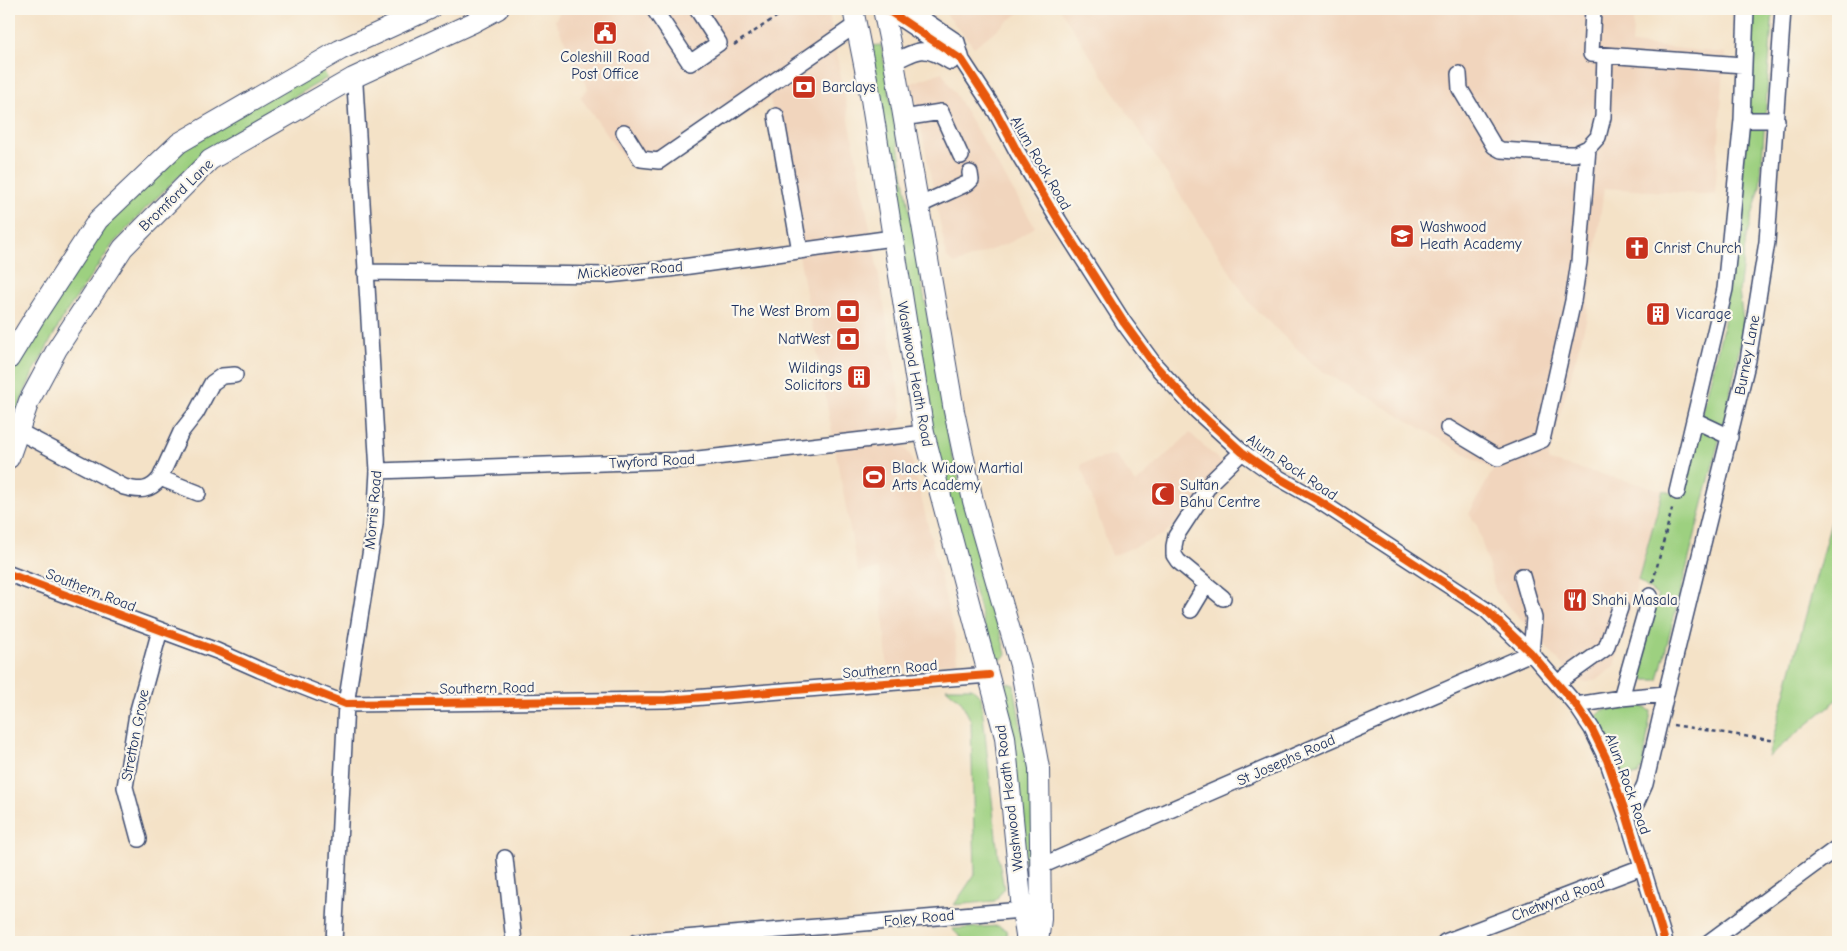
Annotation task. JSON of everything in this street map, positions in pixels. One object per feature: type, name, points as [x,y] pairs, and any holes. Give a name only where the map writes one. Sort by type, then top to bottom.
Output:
[{"type":"main road","points":[[9,359],[98,220],[179,142],[340,50],[427,9]]},
{"type":"main road","name":"Bromford Lane","points":[[9,458],[29,401],[57,349],[124,248],[210,160],[353,78],[498,9]]},
{"type":"main road","name":"Washwood Heath Road","points":[[885,9],[954,411],[973,501],[1019,663],[1039,768],[1041,918],[1038,942]]},
{"type":"main road","name":"Washwood Heath Road","points":[[855,17],[871,99],[924,433],[1005,738],[1022,910],[1027,942]]},
{"type":"main road","points":[[340,50],[353,78]]},
{"type":"main road","points":[[989,675],[1019,663]]},
{"type":"street","points":[[654,9],[690,63],[719,42],[697,9]]},
{"type":"street","name":"Alum Rock Road","points":[[885,9],[962,60],[996,112],[1059,221],[1124,323],[1154,364],[1190,404],[1242,452],[1279,478],[1486,610],[1531,653],[1576,705],[1592,729],[1607,760],[1627,817],[1665,942]]},
{"type":"street","points":[[908,9],[957,42],[962,60]]},
{"type":"street","points":[[1593,9],[1591,54],[1743,65]]},
{"type":"street","points":[[1677,492],[1726,289],[1742,120],[1746,9]]},
{"type":"street","name":"Burney Lane","points":[[1627,817],[1637,802],[1645,784],[1748,360],[1767,242],[1777,120],[1783,9]]},
{"type":"street","points":[[624,132],[641,159],[660,161],[855,17]]},
{"type":"street","name":"Alum Rock Road","points":[[894,62],[920,50],[935,52],[954,64],[977,84]]},
{"type":"street","points":[[1459,74],[1460,89],[1494,146],[1501,150],[1575,154],[1588,148],[1598,137],[1602,117],[1605,56]]},
{"type":"street","name":"Morris Road","points":[[334,942],[346,704],[375,524],[378,470],[355,85],[353,78]]},
{"type":"street","points":[[903,118],[941,112],[961,156]]},
{"type":"street","points":[[776,116],[800,251]]},
{"type":"street","points":[[1742,120],[1777,120]]},
{"type":"street","points":[[1448,428],[1498,458],[1542,440],[1573,301],[1579,262],[1588,148]]},
{"type":"street","points":[[918,206],[968,183],[971,180],[970,173]]},
{"type":"street","name":"Mickleover Road","points":[[365,272],[607,275],[668,269],[892,238]]},
{"type":"street","points":[[18,432],[124,487],[138,490],[149,489],[160,478],[181,432],[196,413],[212,383],[222,376],[234,375]]},
{"type":"street","points":[[1694,420],[1730,437]]},
{"type":"street","name":"Twyford Road","points":[[378,470],[689,460],[924,433]]},
{"type":"street","points":[[1223,598],[1178,561],[1174,555],[1174,546],[1176,536],[1212,481],[1242,452]]},
{"type":"street","points":[[160,478],[198,494]]},
{"type":"street","name":"Southern Road","points":[[9,574],[217,651],[346,704],[666,700],[989,675]]},
{"type":"street","points":[[1522,576],[1534,618],[1531,653]]},
{"type":"street","points":[[1191,610],[1206,585]]},
{"type":"street","points":[[1621,698],[1650,596]]},
{"type":"street","points":[[1557,683],[1606,648],[1620,608]]},
{"type":"street","name":"Stretton Grove","points":[[139,840],[125,787],[137,714],[160,630]]},
{"type":"street","name":"St Josephs Road","points":[[1041,866],[1531,653]]},
{"type":"street","points":[[1576,705],[1666,694]]},
{"type":"street","points":[[1709,942],[1838,847]]},
{"type":"street","points":[[505,858],[514,942]]},
{"type":"street","name":"Chetwynd Road","points":[[1445,942],[1642,867]]},
{"type":"street","name":"Foley Road","points":[[636,942],[1022,910]]},
{"type":"path","points":[[734,45],[788,9]]},
{"type":"path","points":[[1650,596],[1677,492]]},
{"type":"path","points":[[1660,722],[1776,741]]},
{"type":"shaded area","points":[[561,9],[828,9],[901,403],[902,417],[896,426],[874,431],[876,446],[901,444],[911,456],[955,636],[957,662],[888,671],[879,569],[858,572],[770,99],[659,169],[626,161],[580,97],[588,89],[555,21]]},
{"type":"shaded area","points":[[942,9],[1024,9],[974,47]]},
{"type":"shaded area","name":"Washwood Heath Academy","points":[[1060,9],[1634,9],[1632,44],[1725,53],[1715,195],[1604,188],[1586,321],[1548,458],[1549,461],[1663,490],[1615,665],[1600,678],[1588,682],[1577,681],[1496,592],[1477,525],[1469,514],[1493,470],[1317,368],[1252,306]]},
{"type":"shaded area","points":[[942,72],[1035,227],[1011,242],[955,264],[947,258],[912,83]]},
{"type":"shaded area","points":[[1190,433],[1225,466],[1179,526],[1174,525],[1163,535],[1112,556],[1081,466],[1083,463],[1115,455],[1136,483]]},
{"type":"green space","points":[[1753,9],[1773,9],[1760,187],[1746,238],[1739,292],[1744,327],[1725,417],[1658,680],[1644,680],[1637,674],[1658,596],[1638,580],[1663,490],[1682,497],[1724,323],[1747,106]]},
{"type":"green space","points":[[881,45],[950,447],[1006,654],[1002,659],[993,657],[931,434],[871,46]]},
{"type":"green space","points":[[322,67],[327,78],[240,128],[199,157],[145,209],[113,244],[65,314],[32,375],[9,430],[9,381],[19,359],[104,224],[182,147]]},
{"type":"green space","points":[[1838,495],[1838,699],[1768,757]]},
{"type":"green space","points":[[1002,684],[1014,685],[1033,800],[1037,895],[1029,896],[1002,690]]},
{"type":"green space","points":[[946,688],[972,688],[981,696],[998,856],[1004,888],[995,901],[954,905],[975,874],[971,721],[961,701]]},
{"type":"green space","points":[[1641,706],[1651,711],[1643,767],[1638,775],[1626,777],[1596,717],[1603,710]]},
{"type":"green space","points":[[998,926],[1006,930],[1008,942],[966,942],[952,929]]},
{"type":"cycle path","points":[[886,9],[962,60],[996,112],[1059,221],[1124,323],[1154,364],[1196,410],[1242,452],[1279,478],[1316,499],[1486,610],[1531,653],[1576,705],[1592,729],[1607,760],[1627,817],[1665,942]]},
{"type":"cycle path","points":[[9,574],[217,651],[346,704],[666,700],[989,675]]},
{"type":"place","name":"Coleshill Road Post Office","points":[[605,33]]},
{"type":"place","name":"Barclays","points":[[804,87]]},
{"type":"place","name":"Washwood Heath Academy","points":[[1402,236]]},
{"type":"place","name":"Christ Church","points":[[1637,248]]},
{"type":"place","name":"The West Brom","points":[[848,311]]},
{"type":"place","name":"Vicarage","points":[[1658,314]]},
{"type":"place","name":"NatWest","points":[[848,339]]},
{"type":"place","name":"Wildings Solicitors","points":[[859,377]]},
{"type":"place","name":"Black Widow Martial Arts Academy","points":[[874,477]]},
{"type":"place","name":"Sultan Bahu Centre","points":[[1163,494]]},
{"type":"place","name":"Shahi Masala","points":[[1575,600]]}]
